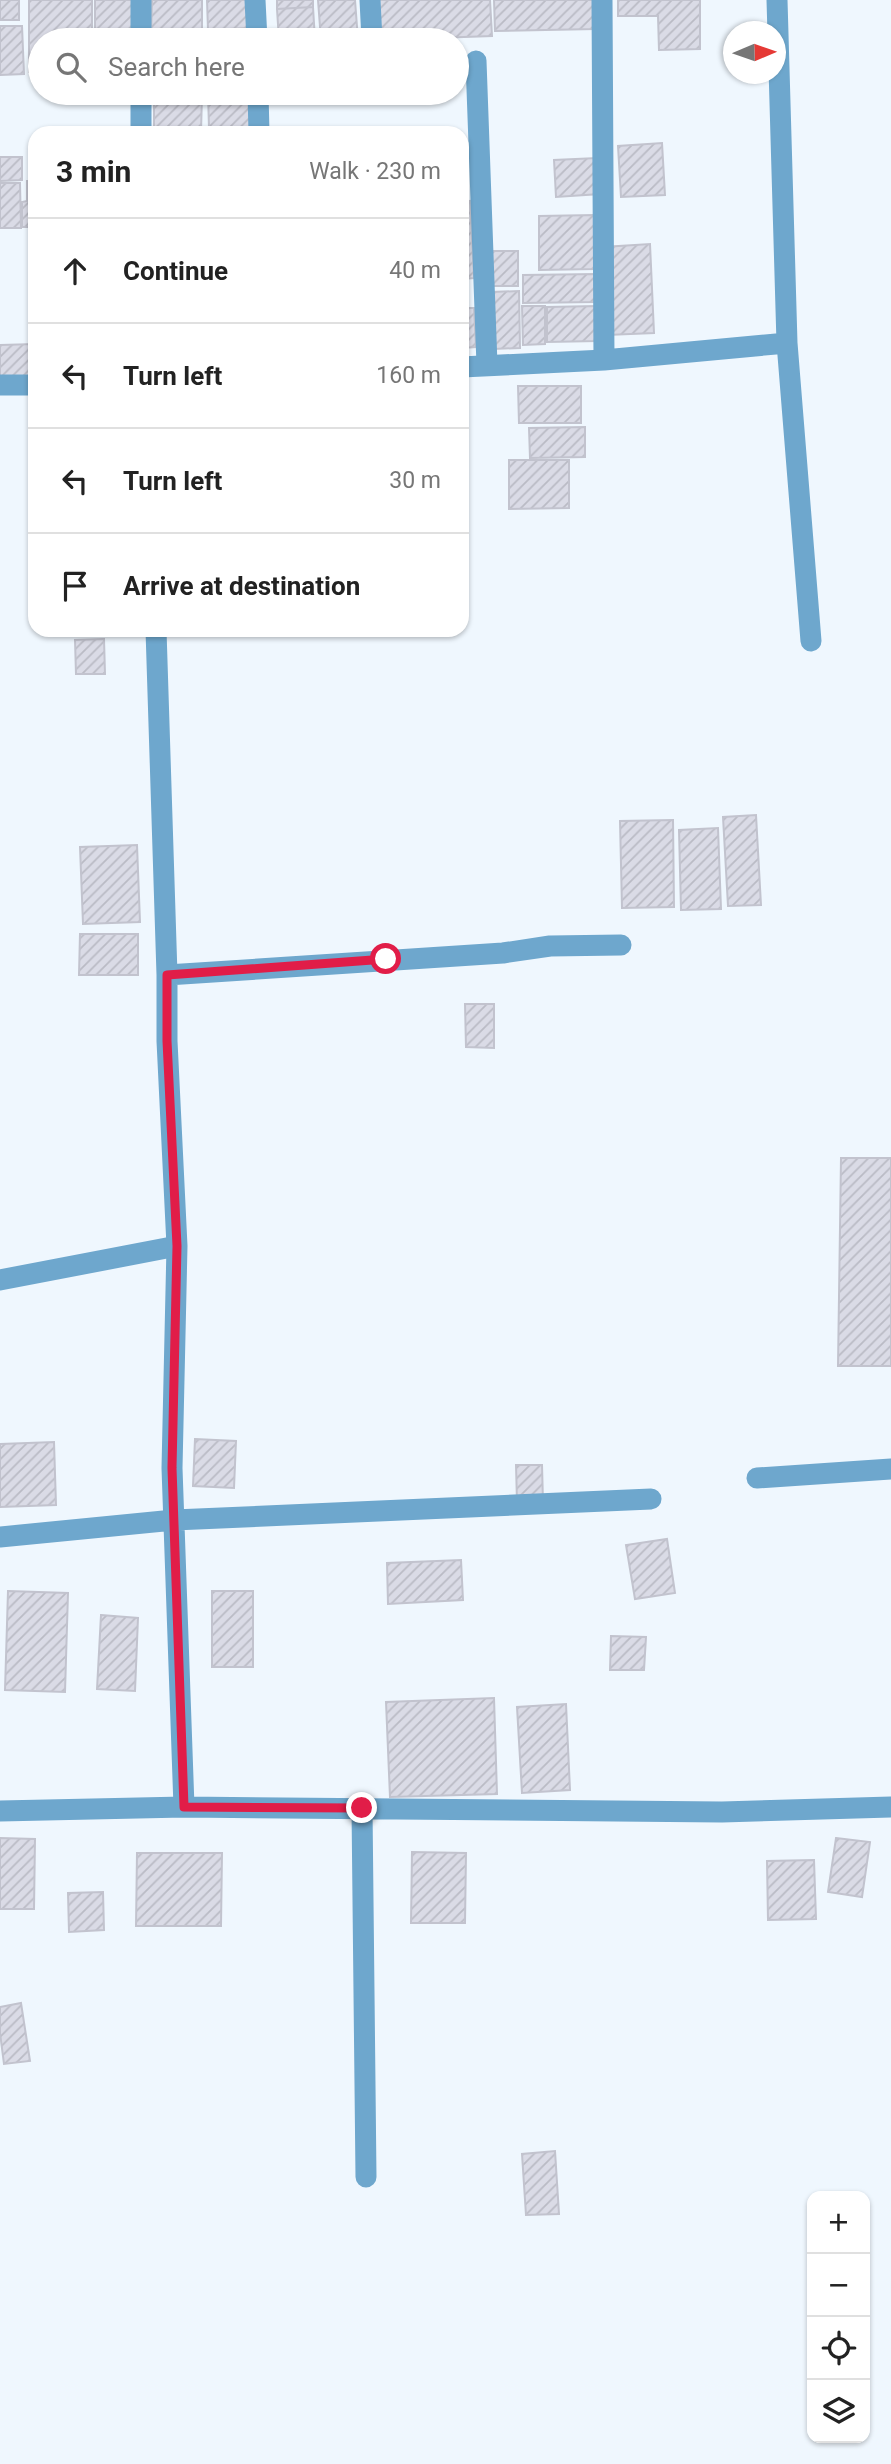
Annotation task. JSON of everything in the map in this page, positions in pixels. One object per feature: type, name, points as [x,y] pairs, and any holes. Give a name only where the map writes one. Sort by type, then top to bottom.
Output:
[{"type":"street","points":[[141,0],[141,28]]},
{"type":"street","points":[[255,0],[256,28]]},
{"type":"street","points":[[370,0],[371,28]]},
{"type":"street","points":[[602,0],[604,360]]},
{"type":"street","points":[[778,0],[787,343],[811,641]]},
{"type":"street","points":[[476,61],[487,365]]},
{"type":"street","points":[[141,105],[141,126]]},
{"type":"street","points":[[258,105],[259,126]]},
{"type":"street","points":[[469,366],[604,360],[787,343]]},
{"type":"street","points":[[0,385],[28,385]]},
{"type":"street","points":[[156,637],[167,1041],[177,1246],[172,1468],[184,1807]]},
{"type":"street","points":[[167,975],[503,953],[550,946],[621,945]]},
{"type":"street","points":[[0,1280],[177,1246]]},
{"type":"street","points":[[757,1478],[891,1469]]},
{"type":"street","points":[[0,1537],[174,1520],[651,1499]]},
{"type":"street","points":[[0,1811],[184,1807],[722,1812],[891,1807]]},
{"type":"street","points":[[362,1808],[366,2178]]},
{"type":"building","points":[[0,0],[19,0],[19,20],[0,20]]},
{"type":"building","points":[[29,0],[92,0],[92,28],[29,28]]},
{"type":"building","points":[[95,0],[137,0],[137,28],[95,28]]},
{"type":"building","points":[[152,0],[202,0],[202,28],[151,28]]},
{"type":"building","points":[[207,0],[250,0],[251,28],[208,28]]},
{"type":"building","points":[[277,0],[313,0],[313,7],[277,9]]},
{"type":"building","points":[[318,0],[355,0],[357,28],[320,28]]},
{"type":"building","points":[[377,0],[490,0],[492,36],[469,37],[469,28],[378,28]]},
{"type":"building","points":[[494,0],[594,0],[595,29],[495,31]]},
{"type":"building","points":[[618,0],[700,0],[700,49],[659,50],[658,16],[618,16]]},
{"type":"building","points":[[313,7],[314,28],[278,28],[277,9]]},
{"type":"building","points":[[0,26],[22,26],[24,74],[0,75]]},
{"type":"building","points":[[154,105],[202,105],[201,126],[154,126]]},
{"type":"building","points":[[208,105],[255,105],[256,126],[209,126]]},
{"type":"building","points":[[662,143],[665,195],[621,197],[618,146]]},
{"type":"building","points":[[0,157],[22,157],[22,180],[0,181]]},
{"type":"building","points":[[597,158],[600,194],[556,197],[554,160]]},
{"type":"building","points":[[28,181],[28,227],[22,227],[22,202],[27,201]]},
{"type":"building","points":[[0,183],[20,183],[21,228],[0,228]]},
{"type":"building","points":[[469,201],[474,278],[469,278]]},
{"type":"building","points":[[595,215],[595,269],[539,270],[539,216]]},
{"type":"building","points":[[650,244],[654,333],[607,335],[603,247]]},
{"type":"building","points":[[488,251],[518,251],[518,286],[489,286]]},
{"type":"building","points":[[595,274],[595,302],[523,303],[523,275]]},
{"type":"building","points":[[519,291],[520,348],[493,349],[491,292]]},
{"type":"building","points":[[522,306],[545,306],[545,344],[523,345]]},
{"type":"building","points":[[596,306],[597,341],[547,342],[547,307]]},
{"type":"building","points":[[469,308],[474,308],[476,347],[469,348]]},
{"type":"building","points":[[28,344],[28,379],[0,380],[0,345]]},
{"type":"building","points":[[518,386],[581,386],[581,423],[519,423]]},
{"type":"building","points":[[585,427],[585,457],[530,458],[529,428]]},
{"type":"building","points":[[509,460],[569,460],[569,508],[509,509]]},
{"type":"building","points":[[104,639],[105,674],[76,674],[75,640]]},
{"type":"building","points":[[756,815],[761,905],[728,906],[723,817]]},
{"type":"building","points":[[673,820],[674,907],[622,908],[620,821]]},
{"type":"building","points":[[718,828],[721,909],[681,910],[679,830]]},
{"type":"building","points":[[137,845],[140,922],[83,924],[80,847]]},
{"type":"building","points":[[80,934],[138,934],[138,975],[79,975]]},
{"type":"building","points":[[465,1004],[494,1004],[494,1048],[466,1047]]},
{"type":"building","points":[[841,1158],[891,1158],[891,1366],[838,1366]]},
{"type":"building","points":[[195,1439],[236,1441],[234,1488],[193,1486]]},
{"type":"building","points":[[54,1442],[56,1505],[0,1507],[0,1444]]},
{"type":"building","points":[[516,1465],[542,1465],[543,1502],[517,1502]]},
{"type":"building","points":[[667,1539],[675,1593],[635,1599],[626,1545]]},
{"type":"building","points":[[461,1560],[463,1600],[388,1604],[387,1563]]},
{"type":"building","points":[[8,1591],[68,1593],[65,1692],[5,1690]]},
{"type":"building","points":[[212,1591],[253,1591],[253,1667],[212,1667]]},
{"type":"building","points":[[101,1615],[138,1618],[135,1691],[97,1689]]},
{"type":"building","points":[[611,1636],[646,1637],[644,1670],[610,1670]]},
{"type":"building","points":[[494,1698],[497,1794],[390,1797],[386,1702]]},
{"type":"building","points":[[566,1704],[570,1790],[522,1793],[517,1707]]},
{"type":"building","points":[[0,1838],[35,1839],[34,1909],[0,1909]]},
{"type":"building","points":[[836,1838],[870,1842],[862,1897],[828,1892]]},
{"type":"building","points":[[412,1852],[466,1853],[465,1923],[411,1923]]},
{"type":"building","points":[[137,1853],[222,1853],[221,1926],[136,1926]]},
{"type":"building","points":[[814,1860],[816,1919],[768,1920],[767,1861]]},
{"type":"building","points":[[103,1892],[104,1930],[69,1932],[68,1893]]},
{"type":"building","points":[[21,2003],[30,2061],[4,2064],[0,2007]]},
{"type":"building","points":[[555,2151],[559,2214],[526,2215],[522,2154]]},
{"type":"route","points":[[362,1808],[184,1807],[172,1468],[177,1246],[167,1041],[167,975],[386,959]]}]
